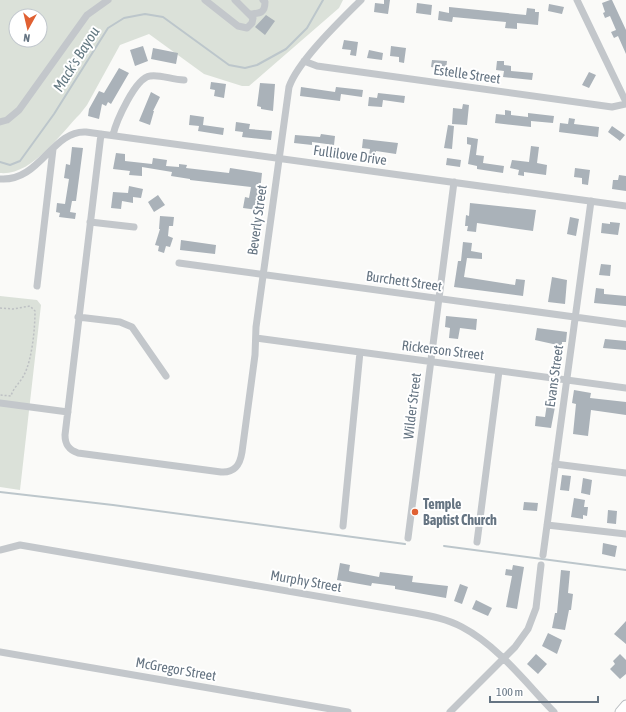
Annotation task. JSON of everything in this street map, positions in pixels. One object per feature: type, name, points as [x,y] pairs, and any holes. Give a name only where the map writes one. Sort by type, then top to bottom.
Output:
[{"type":"main road","points":[[620,712],[626,705]]},
{"type":"street","points":[[0,122],[7,120],[19,110],[87,16],[108,0]]},
{"type":"street","points":[[205,0],[238,26],[246,28],[252,24],[253,18],[251,14],[235,0]]},
{"type":"street","points":[[251,14],[262,12],[265,9],[265,2],[263,0]]},
{"type":"street","name":"Beverly Street","points":[[68,412],[65,435],[68,446],[78,453],[206,470],[228,472],[236,469],[242,452],[263,274],[289,87],[294,75],[304,61],[361,0]]},
{"type":"street","points":[[577,0],[626,103]]},
{"type":"street","name":"Estelle Street","points":[[304,61],[317,66],[612,107],[626,103]]},
{"type":"street","points":[[113,135],[118,120],[137,85],[143,78],[153,76],[172,80],[184,80]]},
{"type":"street","name":"Fullilove Drive","points":[[54,150],[71,134],[82,132],[113,135],[626,206]]},
{"type":"street","points":[[0,403],[68,412],[78,316],[101,134]]},
{"type":"street","points":[[0,179],[14,178],[26,173],[54,150]]},
{"type":"street","points":[[37,286],[54,150]]},
{"type":"street","name":"Wilder Street","points":[[408,538],[454,182]]},
{"type":"street","name":"Evans Street","points":[[543,555],[591,201]]},
{"type":"street","points":[[90,222],[134,228]]},
{"type":"street","name":"Burchett Street","points":[[179,263],[626,324]]},
{"type":"street","points":[[78,316],[120,322],[132,327],[166,376]]},
{"type":"street","name":"Rickerson Street","points":[[256,338],[626,388]]},
{"type":"street","points":[[343,526],[360,352]]},
{"type":"street","points":[[477,542],[500,370]]},
{"type":"street","points":[[555,464],[626,473]]},
{"type":"street","points":[[547,524],[626,534]]},
{"type":"street","name":"Murphy Street","points":[[0,550],[20,545],[432,617],[461,626],[486,643],[554,712]]},
{"type":"street","points":[[450,712],[520,642],[532,622],[536,608],[541,565]]},
{"type":"street","name":"McGregor Street","points":[[0,652],[348,712]]},
{"type":"path","points":[[0,308],[13,309],[30,306],[35,311],[35,320],[28,365],[24,376],[12,392],[11,396],[0,395]]},
{"type":"shaded area","points":[[0,0],[343,0],[339,8],[249,86],[242,86],[204,74],[149,34],[120,45],[87,105],[80,114],[34,161],[23,168],[12,172],[0,173]]},
{"type":"shaded area","points":[[0,296],[37,300],[41,305],[20,490],[0,487]]},
{"type":"building","points":[[384,0],[390,0],[388,14],[374,12],[375,3],[384,4]]},
{"type":"building","points":[[612,0],[626,30],[626,54],[618,36],[614,38],[611,32],[616,30],[610,16],[605,18],[603,13],[605,12],[602,3]]},
{"type":"building","points":[[417,3],[432,5],[431,15],[416,13]]},
{"type":"building","points":[[549,4],[564,7],[562,14],[548,11]]},
{"type":"building","points":[[449,7],[526,15],[527,8],[535,9],[535,12],[539,12],[538,25],[517,23],[517,29],[505,28],[506,22],[453,17],[452,22],[438,20],[439,11],[449,13]]},
{"type":"building","points":[[266,15],[275,21],[265,35],[255,27]]},
{"type":"building","points":[[344,40],[358,42],[356,56],[350,55],[351,50],[342,49]]},
{"type":"building","points":[[143,46],[148,61],[135,66],[130,50]]},
{"type":"building","points":[[391,46],[406,48],[404,63],[399,62],[399,57],[390,56]]},
{"type":"building","points":[[153,48],[178,53],[176,64],[151,59]]},
{"type":"building","points":[[369,50],[383,53],[382,60],[367,58]]},
{"type":"building","points":[[432,60],[447,61],[446,69],[431,67]]},
{"type":"building","points":[[497,61],[504,61],[504,65],[511,66],[511,71],[533,73],[532,80],[503,77],[504,71],[496,70]]},
{"type":"building","points":[[119,68],[129,73],[111,104],[108,102],[106,106],[102,104],[99,119],[88,116],[89,109],[99,91],[104,93]]},
{"type":"building","points":[[589,72],[596,75],[589,88],[582,85]]},
{"type":"building","points":[[211,82],[226,84],[224,98],[214,96],[215,90],[210,89]]},
{"type":"building","points":[[260,83],[275,84],[273,111],[261,109],[261,107],[257,106]]},
{"type":"building","points":[[301,87],[335,92],[336,87],[363,90],[362,97],[341,94],[340,101],[300,96]]},
{"type":"building","points":[[151,92],[160,97],[153,111],[150,125],[139,121]]},
{"type":"building","points":[[378,93],[405,96],[404,103],[383,100],[382,107],[368,106],[369,97],[377,98]]},
{"type":"building","points":[[463,104],[469,105],[467,125],[452,124],[453,108],[462,109]]},
{"type":"building","points":[[505,110],[511,111],[511,115],[528,117],[528,113],[554,116],[553,123],[531,121],[531,127],[495,123],[496,114],[505,115]]},
{"type":"building","points":[[190,115],[204,117],[203,125],[224,128],[223,135],[198,131],[199,126],[189,125]]},
{"type":"building","points":[[569,118],[575,119],[574,124],[599,127],[598,137],[559,132],[560,123],[568,124]]},
{"type":"building","points":[[236,122],[250,124],[249,129],[272,131],[271,140],[242,137],[243,132],[235,131]]},
{"type":"building","points":[[448,125],[454,126],[452,149],[444,148]]},
{"type":"building","points":[[612,126],[625,135],[620,141],[608,132]]},
{"type":"building","points":[[321,134],[335,136],[334,145],[312,142],[312,145],[294,143],[295,135],[320,137]]},
{"type":"building","points":[[467,137],[478,139],[476,155],[484,156],[483,163],[504,166],[503,173],[477,169],[477,166],[468,164],[471,145],[467,144]]},
{"type":"building","points":[[363,139],[398,143],[396,154],[376,151],[376,155],[369,155],[370,149],[362,148]]},
{"type":"building","points":[[531,146],[539,147],[537,163],[547,165],[546,175],[524,172],[524,176],[518,175],[519,170],[510,168],[512,160],[529,162]]},
{"type":"building","points":[[72,147],[83,148],[76,201],[72,201],[70,212],[76,213],[75,219],[59,217],[60,213],[56,212],[57,203],[65,204],[69,179],[64,178],[66,164],[70,165]]},
{"type":"building","points":[[116,153],[125,154],[125,161],[152,164],[153,158],[167,160],[166,166],[179,167],[179,164],[187,165],[186,168],[229,173],[230,168],[262,173],[258,210],[243,208],[245,197],[249,198],[251,187],[190,180],[171,176],[172,172],[142,167],[142,176],[129,175],[130,171],[113,169]]},
{"type":"building","points":[[447,158],[461,160],[460,167],[446,165]]},
{"type":"building","points":[[575,168],[590,170],[588,185],[582,184],[582,178],[574,177]]},
{"type":"building","points":[[619,175],[626,176],[626,191],[612,189],[613,180],[618,180]]},
{"type":"building","points":[[129,186],[143,189],[141,198],[133,197],[133,203],[122,201],[121,209],[111,208],[113,192],[128,193]]},
{"type":"building","points":[[158,195],[165,205],[154,212],[148,202]]},
{"type":"building","points":[[470,203],[536,210],[533,231],[477,223],[476,232],[467,231],[468,226],[465,226],[466,215],[469,216]]},
{"type":"building","points":[[160,216],[174,217],[173,226],[169,226],[168,236],[173,238],[170,247],[166,246],[164,253],[158,251],[159,246],[155,245],[160,229]]},
{"type":"building","points":[[570,217],[579,219],[576,236],[567,234]]},
{"type":"building","points":[[610,222],[620,223],[618,235],[601,233],[602,223],[610,224]]},
{"type":"building","points":[[181,240],[216,245],[215,254],[180,250]]},
{"type":"building","points":[[463,242],[472,243],[471,251],[482,253],[482,259],[467,258],[464,277],[515,285],[516,279],[525,280],[523,296],[454,287],[458,261],[461,261]]},
{"type":"building","points":[[601,264],[611,265],[610,276],[599,275]]},
{"type":"building","points":[[552,277],[567,280],[565,304],[548,302]]},
{"type":"building","points":[[596,288],[604,289],[604,294],[626,296],[626,306],[594,303]]},
{"type":"building","points":[[446,316],[477,319],[476,330],[460,328],[458,339],[449,338],[450,328],[445,327]]},
{"type":"building","points":[[537,328],[567,332],[566,342],[562,342],[562,346],[535,340]]},
{"type":"building","points":[[605,339],[626,341],[626,350],[603,348]]},
{"type":"building","points":[[549,390],[558,391],[551,428],[535,426],[536,416],[545,417]]},
{"type":"building","points":[[574,390],[591,393],[590,398],[626,402],[626,415],[591,410],[588,436],[573,434],[576,404],[572,403]]},
{"type":"building","points":[[562,475],[571,476],[569,491],[560,490]]},
{"type":"building","points":[[583,478],[592,480],[590,495],[581,493]]},
{"type":"building","points":[[574,498],[585,500],[584,507],[588,507],[587,516],[583,515],[583,519],[571,517]]},
{"type":"building","points":[[524,502],[538,503],[537,511],[523,510]]},
{"type":"building","points":[[608,510],[617,511],[616,524],[607,523]]},
{"type":"building","points":[[603,543],[617,546],[615,557],[602,554]]},
{"type":"building","points":[[340,563],[350,565],[349,571],[353,572],[379,577],[380,572],[413,576],[412,582],[448,586],[446,598],[395,589],[395,586],[372,583],[371,586],[337,580]]},
{"type":"building","points":[[513,565],[524,567],[517,609],[506,607],[512,576],[505,575],[506,569],[512,570]]},
{"type":"building","points":[[561,570],[570,571],[568,593],[573,594],[571,610],[569,610],[565,630],[552,628],[555,613],[557,613]]},
{"type":"building","points":[[460,584],[468,587],[462,604],[454,601]]},
{"type":"building","points":[[476,600],[492,608],[488,616],[472,609]]},
{"type":"building","points":[[626,621],[626,644],[614,634]]},
{"type":"building","points":[[548,633],[562,640],[557,654],[542,646]]},
{"type":"building","points":[[536,654],[547,664],[538,674],[527,664]]},
{"type":"building","points":[[620,654],[626,660],[626,674],[620,679],[610,669],[615,664],[613,661]]},
{"type":"waterway","name":"Mack's Bayou","points":[[0,162],[10,165],[20,161],[54,114],[108,28],[124,18],[145,14],[163,17],[229,65],[245,68],[257,65],[286,49],[307,28],[323,0]]},
{"type":"waterway","points":[[0,492],[113,505],[405,544]]},
{"type":"waterway","points":[[444,546],[626,570]]},
{"type":"place","name":"Temple Baptist Church","points":[[415,512]]}]
